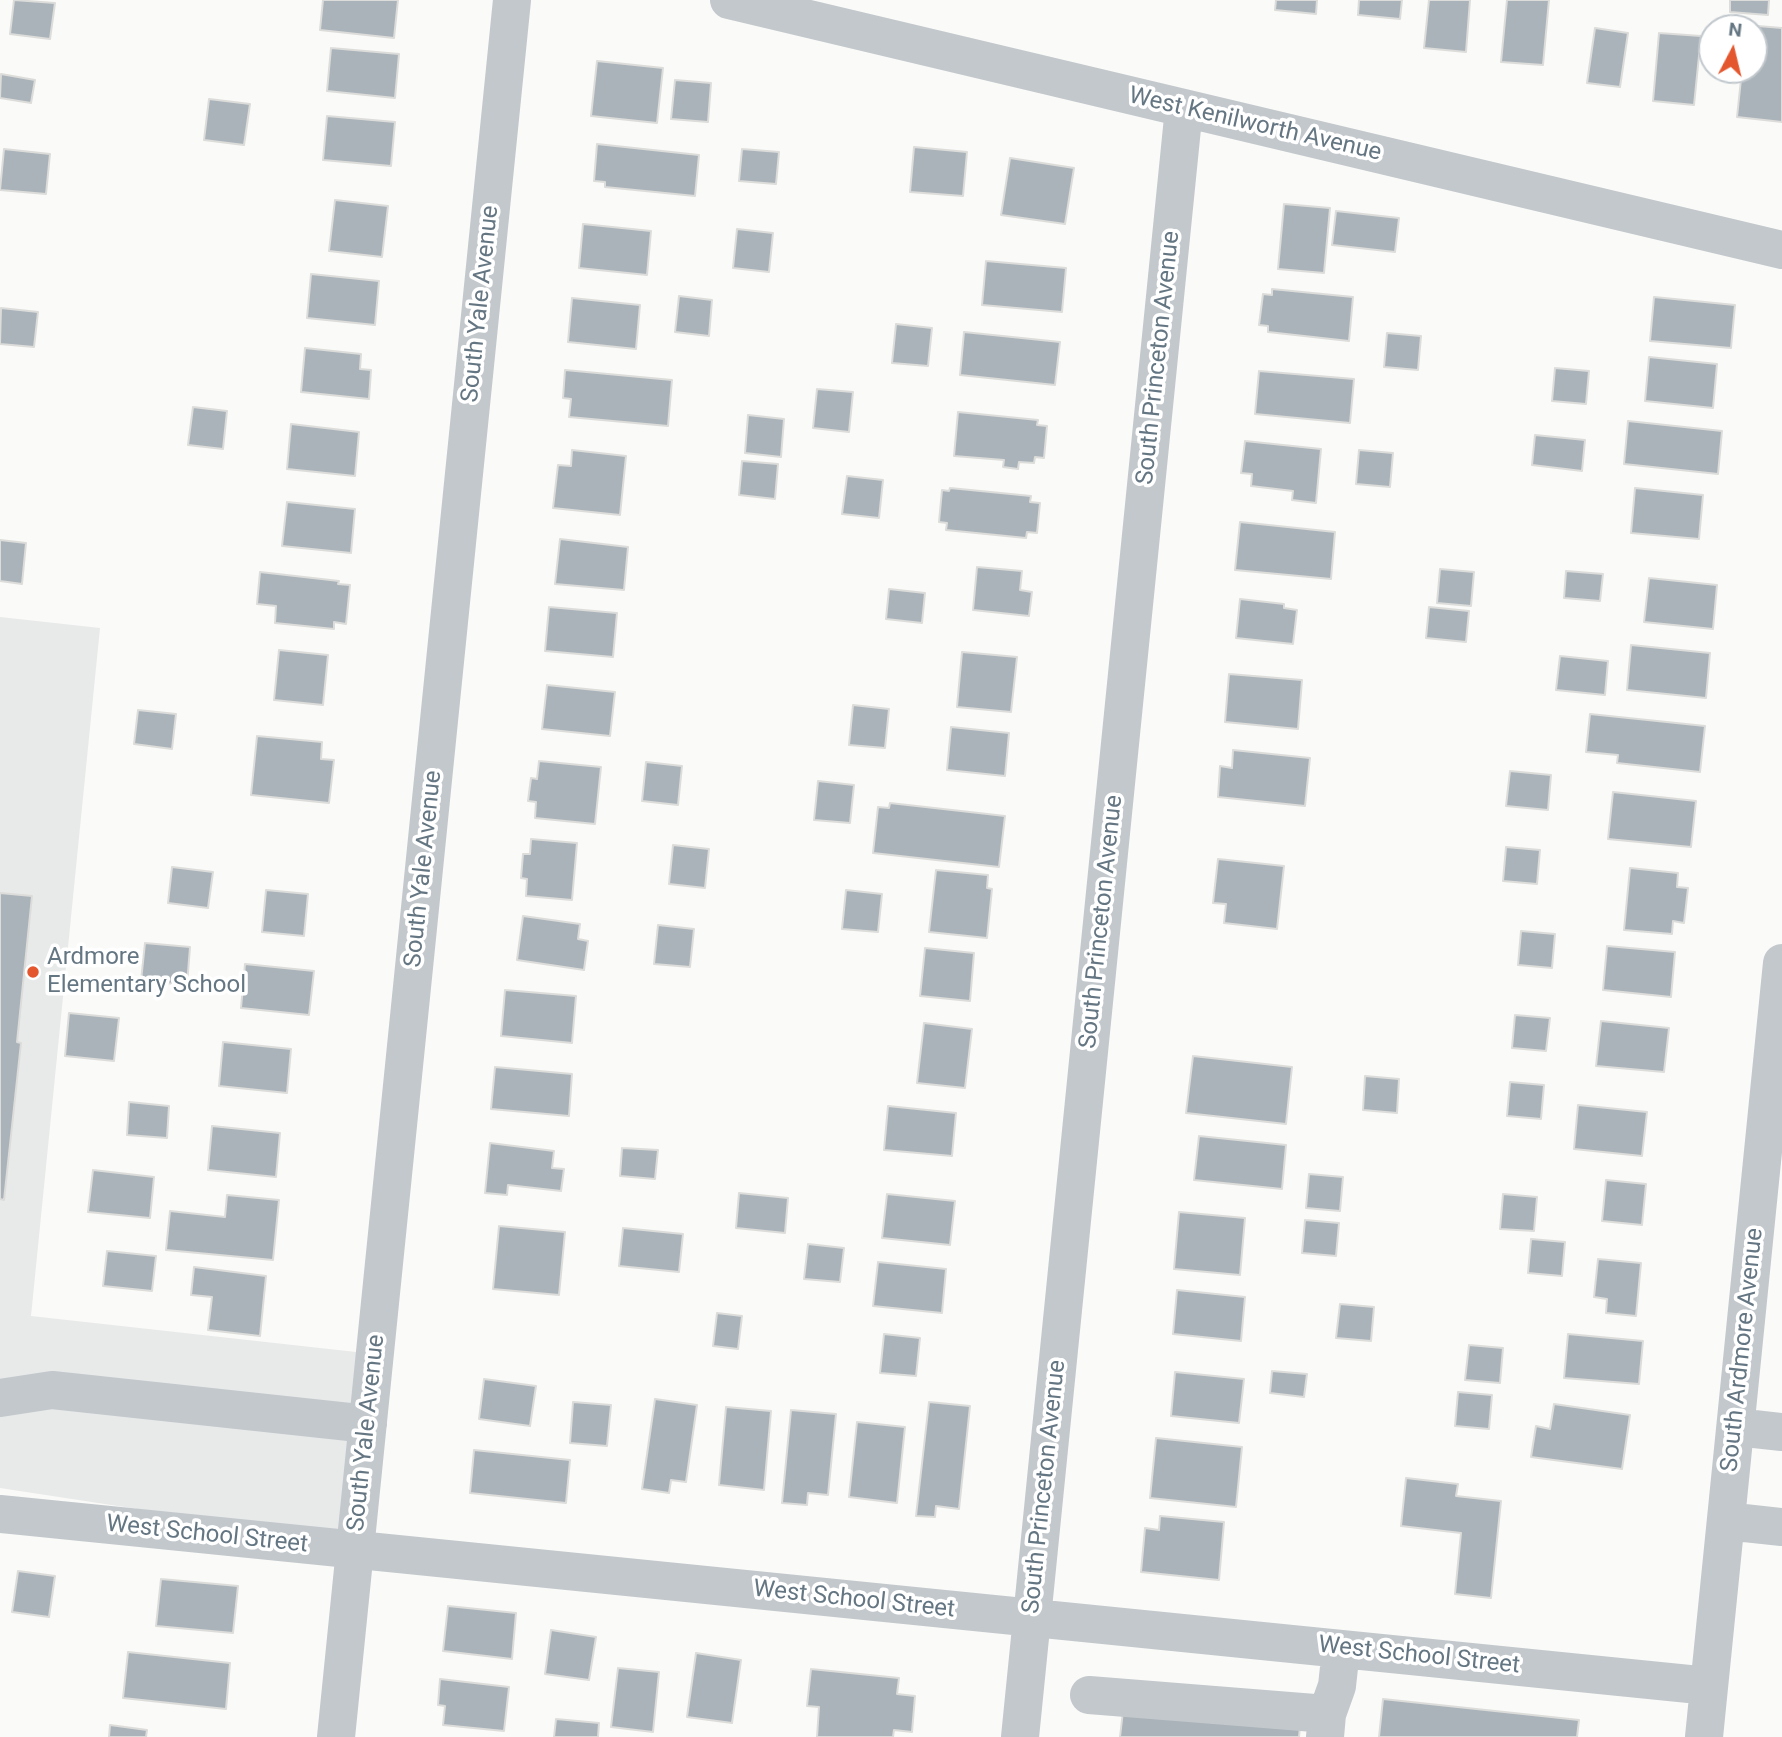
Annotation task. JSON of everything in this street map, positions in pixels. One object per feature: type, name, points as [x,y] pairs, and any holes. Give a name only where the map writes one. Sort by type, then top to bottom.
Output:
[{"type":"street","name":"South Yale Avenue","points":[[336,1737],[512,0]]},
{"type":"street","name":"West Kenilworth Avenue","points":[[729,0],[1782,250]]},
{"type":"street","name":"South Princeton Avenue","points":[[1020,1737],[1184,108]]},
{"type":"street","name":"South Ardmore Avenue","points":[[1704,1737],[1778,1037],[1782,963]]},
{"type":"street","points":[[0,1398],[52,1390],[368,1424]]},
{"type":"street","points":[[1735,1427],[1782,1432]]},
{"type":"street","name":"West School Street","points":[[0,1514],[1709,1686]]},
{"type":"street","points":[[1726,1521],[1782,1527]]},
{"type":"street","points":[[1089,1695],[1326,1726],[1337,1686],[1341,1648]]},
{"type":"shaded area","name":"Ardmore Elementary School","points":[[0,617],[100,628],[31,1316],[365,1353],[347,1541],[0,1488]]},
{"type":"building","points":[[14,0],[55,3],[50,39],[10,34]]},
{"type":"building","points":[[323,0],[398,0],[394,38],[320,30]]},
{"type":"building","points":[[1276,0],[1317,0],[1316,14],[1275,10]]},
{"type":"building","points":[[1359,0],[1402,0],[1400,19],[1358,15]]},
{"type":"building","points":[[1429,0],[1470,0],[1466,52],[1424,48]]},
{"type":"building","points":[[1507,0],[1549,0],[1543,65],[1501,62]]},
{"type":"building","points":[[1730,0],[1769,0],[1768,15],[1730,12]]},
{"type":"building","points":[[1768,27],[1782,28],[1782,122],[1737,117],[1741,84],[1768,84]]},
{"type":"building","points":[[1595,28],[1628,33],[1620,87],[1587,83]]},
{"type":"building","points":[[1659,33],[1698,36],[1694,105],[1653,101]]},
{"type":"building","points":[[331,48],[399,54],[395,98],[327,91]]},
{"type":"building","points":[[597,61],[663,68],[657,123],[591,116]]},
{"type":"building","points":[[1,74],[35,80],[31,103],[0,98]]},
{"type":"building","points":[[675,80],[711,83],[708,122],[671,119]]},
{"type":"building","points":[[209,99],[250,104],[244,145],[204,140]]},
{"type":"building","points":[[327,116],[395,122],[391,166],[323,160]]},
{"type":"building","points":[[597,144],[699,155],[695,196],[605,187],[605,182],[594,181]]},
{"type":"building","points":[[914,147],[967,152],[963,196],[910,192]]},
{"type":"building","points":[[4,149],[50,154],[46,194],[0,190]]},
{"type":"building","points":[[742,149],[779,152],[776,184],[739,181]]},
{"type":"building","points":[[1010,158],[1074,168],[1065,224],[1001,215]]},
{"type":"building","points":[[335,200],[388,206],[382,257],[329,251]]},
{"type":"building","points":[[1284,204],[1330,208],[1324,273],[1278,269]]},
{"type":"building","points":[[1336,211],[1399,218],[1395,252],[1332,245]]},
{"type":"building","points":[[583,224],[651,231],[647,275],[579,268]]},
{"type":"building","points":[[737,229],[773,233],[769,272],[733,268]]},
{"type":"building","points":[[986,261],[1066,268],[1062,312],[982,305]]},
{"type":"building","points":[[311,274],[379,281],[375,325],[307,318]]},
{"type":"building","points":[[1272,289],[1353,297],[1349,341],[1268,332],[1268,326],[1259,325],[1263,294],[1272,295]]},
{"type":"building","points":[[679,296],[712,300],[709,336],[675,332]]},
{"type":"building","points":[[1654,297],[1735,305],[1731,348],[1650,341]]},
{"type":"building","points":[[572,298],[640,305],[636,349],[568,342]]},
{"type":"building","points":[[1,308],[38,312],[34,347],[0,344]]},
{"type":"building","points":[[896,324],[932,328],[928,366],[892,363]]},
{"type":"building","points":[[964,332],[1060,342],[1055,385],[960,375]]},
{"type":"building","points":[[1387,333],[1421,336],[1418,370],[1384,367]]},
{"type":"building","points":[[305,348],[361,354],[360,369],[371,370],[369,399],[301,392]]},
{"type":"building","points":[[1649,357],[1717,364],[1713,408],[1645,401]]},
{"type":"building","points":[[1555,368],[1589,371],[1586,404],[1552,401]]},
{"type":"building","points":[[565,370],[672,380],[668,426],[569,417],[571,399],[563,398]]},
{"type":"building","points":[[1259,371],[1354,379],[1350,423],[1255,414]]},
{"type":"building","points":[[817,389],[853,392],[849,432],[813,428]]},
{"type":"building","points":[[193,407],[227,411],[223,449],[188,445]]},
{"type":"building","points":[[958,412],[1038,420],[1037,425],[1047,426],[1044,458],[1035,457],[1034,463],[1019,462],[1018,469],[1003,467],[1004,460],[954,456]]},
{"type":"building","points":[[748,415],[784,419],[781,457],[745,453]]},
{"type":"building","points":[[1628,421],[1722,431],[1718,474],[1624,464]]},
{"type":"building","points":[[291,424],[359,432],[355,476],[287,469]]},
{"type":"building","points":[[1535,435],[1585,440],[1582,471],[1532,465]]},
{"type":"building","points":[[1245,441],[1321,449],[1316,503],[1292,500],[1293,491],[1251,486],[1252,474],[1241,473]]},
{"type":"building","points":[[572,450],[626,456],[620,515],[553,508],[558,465],[571,466]]},
{"type":"building","points":[[1359,450],[1393,453],[1390,487],[1356,484]]},
{"type":"building","points":[[742,461],[778,464],[775,499],[739,495]]},
{"type":"building","points":[[847,476],[883,480],[879,518],[842,514]]},
{"type":"building","points":[[950,488],[1031,496],[1030,502],[1040,503],[1037,533],[1027,532],[1026,538],[946,530],[947,523],[939,522],[942,490],[949,491]]},
{"type":"building","points":[[1635,488],[1703,495],[1699,539],[1631,533]]},
{"type":"building","points":[[287,502],[355,509],[351,553],[282,546]]},
{"type":"building","points":[[1240,522],[1335,532],[1331,579],[1235,570]]},
{"type":"building","points":[[560,539],[628,547],[624,590],[555,584]]},
{"type":"building","points":[[0,540],[26,543],[22,584],[0,581]]},
{"type":"building","points":[[977,567],[1022,571],[1020,590],[1032,592],[1029,616],[973,610]]},
{"type":"building","points":[[1440,569],[1474,572],[1471,606],[1437,603]]},
{"type":"building","points":[[1566,571],[1603,574],[1600,601],[1564,598]]},
{"type":"building","points":[[260,572],[339,581],[338,584],[350,585],[346,624],[334,622],[334,629],[275,623],[276,606],[257,604]]},
{"type":"building","points":[[1649,578],[1717,585],[1713,629],[1644,622]]},
{"type":"building","points":[[889,589],[925,593],[922,623],[886,619]]},
{"type":"building","points":[[1240,599],[1284,604],[1284,608],[1297,610],[1293,644],[1236,638]]},
{"type":"building","points":[[549,607],[617,613],[613,657],[545,651]]},
{"type":"building","points":[[1429,607],[1469,611],[1466,642],[1426,638]]},
{"type":"building","points":[[1631,645],[1710,653],[1706,698],[1627,690]]},
{"type":"building","points":[[279,650],[328,655],[323,705],[274,700]]},
{"type":"building","points":[[962,652],[1017,657],[1011,712],[957,707]]},
{"type":"building","points":[[1560,656],[1608,661],[1605,695],[1556,690]]},
{"type":"building","points":[[1229,674],[1302,680],[1298,729],[1225,722]]},
{"type":"building","points":[[547,685],[615,692],[610,736],[542,729]]},
{"type":"building","points":[[853,705],[889,709],[885,748],[849,745]]},
{"type":"building","points":[[138,710],[176,714],[172,749],[134,744]]},
{"type":"building","points":[[1590,714],[1705,726],[1700,772],[1617,763],[1618,755],[1586,752]]},
{"type":"building","points":[[951,727],[1009,733],[1005,776],[947,770]]},
{"type":"building","points":[[257,736],[322,742],[321,759],[334,760],[329,803],[251,795]]},
{"type":"building","points":[[1233,750],[1310,758],[1305,806],[1218,797],[1220,766],[1232,768]]},
{"type":"building","points":[[539,761],[601,767],[595,824],[535,818],[536,802],[528,801],[531,778],[537,779]]},
{"type":"building","points":[[646,762],[682,766],[678,805],[642,801]]},
{"type":"building","points":[[1510,771],[1551,775],[1548,810],[1506,806]]},
{"type":"building","points":[[818,781],[854,785],[850,823],[814,820]]},
{"type":"building","points":[[1613,792],[1696,801],[1691,847],[1608,839]]},
{"type":"building","points":[[890,803],[1005,816],[999,867],[873,853],[878,807],[889,808]]},
{"type":"building","points":[[531,839],[577,843],[572,900],[526,896],[527,879],[521,878],[523,854],[530,854]]},
{"type":"building","points":[[673,845],[709,849],[705,888],[669,884]]},
{"type":"building","points":[[1506,847],[1540,850],[1537,884],[1503,881]]},
{"type":"building","points":[[1218,859],[1284,866],[1277,929],[1224,923],[1226,904],[1213,903]]},
{"type":"building","points":[[172,867],[213,872],[208,908],[168,903]]},
{"type":"building","points":[[1630,868],[1678,873],[1677,887],[1688,888],[1684,923],[1673,921],[1672,934],[1624,930]]},
{"type":"building","points":[[936,870],[988,875],[987,888],[992,889],[987,938],[929,932]]},
{"type":"building","points":[[266,890],[308,894],[304,936],[262,932]]},
{"type":"building","points":[[846,890],[882,894],[878,932],[842,929]]},
{"type":"building","points":[[0,893],[32,896],[17,1042],[21,1043],[4,1200],[0,1199]]},
{"type":"building","points":[[523,916],[580,924],[578,939],[588,941],[584,970],[517,960]]},
{"type":"building","points":[[658,925],[694,929],[690,967],[654,964]]},
{"type":"building","points":[[1521,931],[1555,934],[1552,968],[1518,965]]},
{"type":"building","points":[[145,943],[190,947],[187,985],[141,981]]},
{"type":"building","points":[[1607,946],[1675,952],[1671,997],[1603,990]]},
{"type":"building","points":[[925,948],[974,953],[970,1001],[920,996]]},
{"type":"building","points":[[245,964],[314,971],[309,1015],[241,1008]]},
{"type":"building","points":[[505,990],[576,996],[572,1043],[501,1036]]},
{"type":"building","points":[[69,1013],[119,1018],[114,1061],[65,1056]]},
{"type":"building","points":[[1515,1015],[1550,1018],[1546,1051],[1512,1048]]},
{"type":"building","points":[[1601,1021],[1669,1028],[1664,1072],[1596,1066]]},
{"type":"building","points":[[924,1023],[972,1029],[965,1088],[917,1083]]},
{"type":"building","points":[[223,1042],[291,1049],[287,1093],[219,1086]]},
{"type":"building","points":[[1193,1056],[1292,1067],[1286,1124],[1186,1113]]},
{"type":"building","points":[[495,1067],[572,1074],[569,1116],[491,1109]]},
{"type":"building","points":[[1365,1076],[1399,1079],[1397,1113],[1363,1110]]},
{"type":"building","points":[[1510,1082],[1544,1085],[1541,1119],[1507,1116]]},
{"type":"building","points":[[129,1102],[169,1106],[167,1138],[127,1135]]},
{"type":"building","points":[[1578,1105],[1647,1112],[1642,1156],[1574,1149]]},
{"type":"building","points":[[888,1106],[956,1113],[952,1156],[884,1150]]},
{"type":"building","points":[[212,1126],[280,1133],[276,1177],[208,1170]]},
{"type":"building","points":[[1199,1136],[1286,1145],[1282,1189],[1194,1180]]},
{"type":"building","points":[[490,1143],[554,1151],[552,1168],[564,1169],[561,1191],[508,1185],[507,1195],[485,1193]]},
{"type":"building","points":[[622,1148],[658,1150],[655,1179],[620,1176]]},
{"type":"building","points":[[93,1170],[154,1177],[150,1218],[88,1212]]},
{"type":"building","points":[[1309,1174],[1343,1177],[1340,1211],[1306,1208]]},
{"type":"building","points":[[1606,1180],[1646,1184],[1642,1225],[1602,1221]]},
{"type":"building","points":[[739,1193],[788,1198],[785,1233],[736,1228]]},
{"type":"building","points":[[887,1194],[955,1201],[950,1245],[882,1238]]},
{"type":"building","points":[[1503,1194],[1537,1197],[1534,1231],[1500,1229]]},
{"type":"building","points":[[227,1195],[279,1200],[273,1260],[166,1250],[170,1211],[225,1217]]},
{"type":"building","points":[[1179,1212],[1245,1218],[1240,1275],[1174,1269]]},
{"type":"building","points":[[1305,1220],[1339,1223],[1336,1256],[1302,1253]]},
{"type":"building","points":[[499,1226],[565,1232],[559,1295],[493,1289]]},
{"type":"building","points":[[623,1228],[683,1234],[679,1272],[619,1266]]},
{"type":"building","points":[[1531,1239],[1565,1242],[1562,1276],[1528,1273]]},
{"type":"building","points":[[808,1244],[844,1248],[840,1282],[804,1279]]},
{"type":"building","points":[[107,1251],[156,1256],[152,1291],[103,1286]]},
{"type":"building","points":[[1598,1259],[1641,1263],[1636,1316],[1606,1313],[1607,1299],[1594,1297]]},
{"type":"building","points":[[878,1262],[946,1269],[942,1313],[873,1306]]},
{"type":"building","points":[[194,1267],[266,1276],[260,1336],[208,1330],[212,1297],[191,1295]]},
{"type":"building","points":[[1177,1290],[1245,1297],[1241,1341],[1173,1334]]},
{"type":"building","points":[[1340,1304],[1374,1307],[1371,1341],[1336,1338]]},
{"type":"building","points":[[717,1313],[742,1316],[738,1349],[713,1346]]},
{"type":"building","points":[[884,1334],[920,1338],[916,1376],[880,1373]]},
{"type":"building","points":[[1568,1334],[1643,1341],[1639,1384],[1564,1378]]},
{"type":"building","points":[[1469,1345],[1503,1348],[1500,1383],[1465,1380]]},
{"type":"building","points":[[1272,1371],[1307,1374],[1304,1397],[1270,1393]]},
{"type":"building","points":[[1175,1372],[1244,1379],[1239,1423],[1171,1416]]},
{"type":"building","points":[[484,1379],[536,1386],[530,1426],[479,1419]]},
{"type":"building","points":[[1458,1392],[1492,1395],[1489,1429],[1455,1426]]},
{"type":"building","points":[[655,1399],[697,1405],[686,1482],[671,1480],[669,1493],[642,1489]]},
{"type":"building","points":[[573,1402],[611,1405],[607,1446],[570,1443]]},
{"type":"building","points":[[929,1402],[970,1406],[959,1509],[936,1506],[935,1517],[916,1516]]},
{"type":"building","points":[[1554,1404],[1630,1415],[1622,1469],[1531,1457],[1536,1426],[1550,1429]]},
{"type":"building","points":[[726,1407],[771,1411],[764,1490],[719,1485]]},
{"type":"building","points":[[791,1410],[836,1414],[828,1495],[808,1493],[807,1505],[782,1503]]},
{"type":"building","points":[[857,1422],[905,1427],[897,1503],[849,1497]]},
{"type":"building","points":[[1156,1438],[1242,1447],[1236,1507],[1150,1498]]},
{"type":"building","points":[[474,1450],[570,1460],[566,1503],[470,1493]]},
{"type":"building","points":[[1406,1478],[1458,1484],[1456,1496],[1501,1501],[1491,1598],[1455,1594],[1461,1533],[1401,1526]]},
{"type":"building","points":[[1160,1516],[1224,1522],[1219,1580],[1141,1572],[1145,1528],[1159,1530]]},
{"type":"building","points":[[18,1571],[55,1576],[49,1617],[12,1612]]},
{"type":"building","points":[[161,1579],[238,1586],[233,1633],[156,1626]]},
{"type":"building","points":[[448,1606],[516,1613],[512,1659],[443,1651]]},
{"type":"building","points":[[551,1630],[596,1637],[589,1680],[545,1674]]},
{"type":"building","points":[[128,1652],[230,1663],[226,1709],[123,1698]]},
{"type":"building","points":[[696,1653],[741,1660],[732,1723],[687,1717]]},
{"type":"building","points":[[618,1668],[659,1672],[653,1732],[611,1727]]},
{"type":"building","points":[[811,1669],[899,1678],[897,1694],[915,1696],[912,1732],[894,1730],[893,1737],[817,1737],[819,1707],[807,1706]]},
{"type":"building","points":[[440,1679],[509,1687],[504,1731],[443,1725],[445,1706],[438,1705]]},
{"type":"building","points":[[1383,1699],[1579,1720],[1577,1737],[1379,1737]]},
{"type":"building","points":[[1123,1711],[1300,1727],[1299,1737],[1120,1737]]},
{"type":"building","points":[[556,1719],[599,1723],[598,1737],[554,1737]]},
{"type":"building","points":[[110,1725],[147,1730],[146,1737],[109,1737]]},
{"type":"place","name":"Ardmore Elementary School","points":[[33,972]]}]
